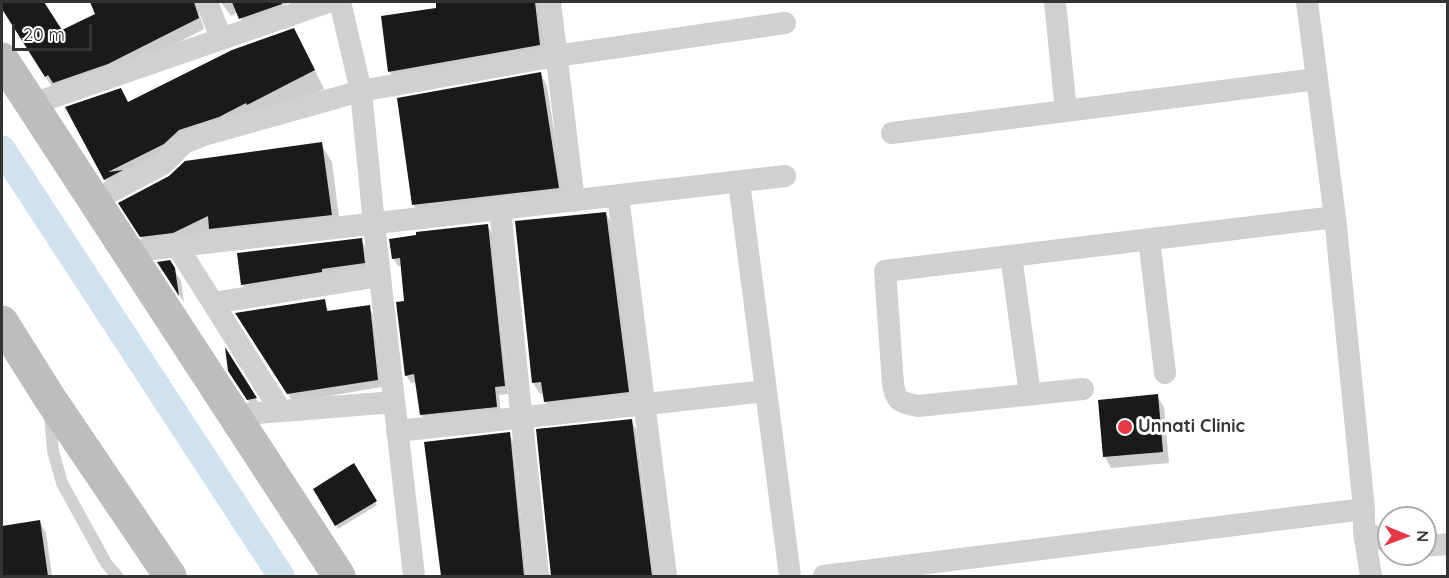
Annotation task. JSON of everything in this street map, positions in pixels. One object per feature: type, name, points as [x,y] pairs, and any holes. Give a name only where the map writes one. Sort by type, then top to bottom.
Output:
[{"type":"main road","points":[[2,59],[339,576]]},
{"type":"main road","points":[[2,322],[49,397],[170,576]]},
{"type":"street","points":[[207,2],[221,38]]},
{"type":"street","points":[[30,105],[328,2]]},
{"type":"street","points":[[340,2],[362,91],[374,224],[414,576]]},
{"type":"street","points":[[550,2],[574,201]]},
{"type":"street","points":[[1055,2],[1066,111]]},
{"type":"street","points":[[1307,2],[1335,217],[1364,509],[1364,532],[1371,576]]},
{"type":"street","points":[[93,201],[163,164],[184,143],[362,91],[556,56],[785,23]]},
{"type":"street","points":[[892,133],[1317,79]]},
{"type":"street","points":[[126,252],[785,176]]},
{"type":"street","points":[[739,182],[790,576]]},
{"type":"street","points":[[618,196],[666,576]]},
{"type":"street","points":[[500,210],[538,576]]},
{"type":"street","points":[[1083,389],[918,406],[902,402],[895,396],[893,384],[885,271],[1335,217]]},
{"type":"street","points":[[1149,239],[1165,373]]},
{"type":"street","points":[[177,246],[281,411]]},
{"type":"street","points":[[1011,256],[1030,394]]},
{"type":"street","points":[[213,303],[380,276]]},
{"type":"street","points":[[397,430],[766,391]]},
{"type":"street","points":[[233,415],[394,402]]},
{"type":"street","points":[[838,576],[1364,509]]},
{"type":"street","points":[[1364,532],[1377,537]]},
{"type":"lane","points":[[49,397],[53,451],[62,483],[106,563],[117,576]]},
{"type":"building","points":[[2,2],[44,2],[62,30],[95,14],[90,2],[194,2],[199,18],[108,64],[53,83],[48,75],[45,77],[2,9]]},
{"type":"building","points":[[232,2],[281,2],[282,4],[239,19]]},
{"type":"building","points":[[436,2],[535,2],[540,45],[388,72],[381,16],[436,8]]},
{"type":"building","points":[[294,28],[315,70],[247,105],[246,103],[219,117],[179,130],[164,144],[108,172],[123,170],[104,180],[65,107],[121,88],[128,102],[232,50]]},
{"type":"building","points":[[541,72],[559,188],[412,205],[397,98]]},
{"type":"building","points":[[322,142],[332,215],[209,229],[208,216],[173,233],[140,237],[118,203],[169,176],[185,161]]},
{"type":"building","points":[[606,212],[629,392],[544,402],[541,382],[532,383],[515,221]]},
{"type":"building","points":[[488,224],[505,386],[495,387],[497,407],[420,415],[414,374],[405,376],[396,302],[404,301],[400,258],[392,259],[389,239],[416,235],[416,232]]},
{"type":"building","points":[[362,238],[365,263],[241,285],[237,253]]},
{"type":"building","points":[[170,260],[175,268],[179,296],[157,262]]},
{"type":"building","points":[[325,299],[327,311],[370,305],[378,380],[287,394],[235,313]]},
{"type":"building","points":[[225,347],[257,398],[247,400],[228,371]]},
{"type":"building","points":[[1158,394],[1163,452],[1103,457],[1098,400]]},
{"type":"building","points":[[632,419],[652,576],[551,576],[536,429]]},
{"type":"building","points":[[510,432],[524,576],[441,576],[424,442]]},
{"type":"building","points":[[354,463],[377,501],[335,526],[313,489]]},
{"type":"building","points":[[40,520],[48,576],[3,576],[2,526]]},
{"type":"waterway","points":[[2,149],[281,576]]},
{"type":"place","name":"Unnati Clinic","points":[[1125,427]]}]
